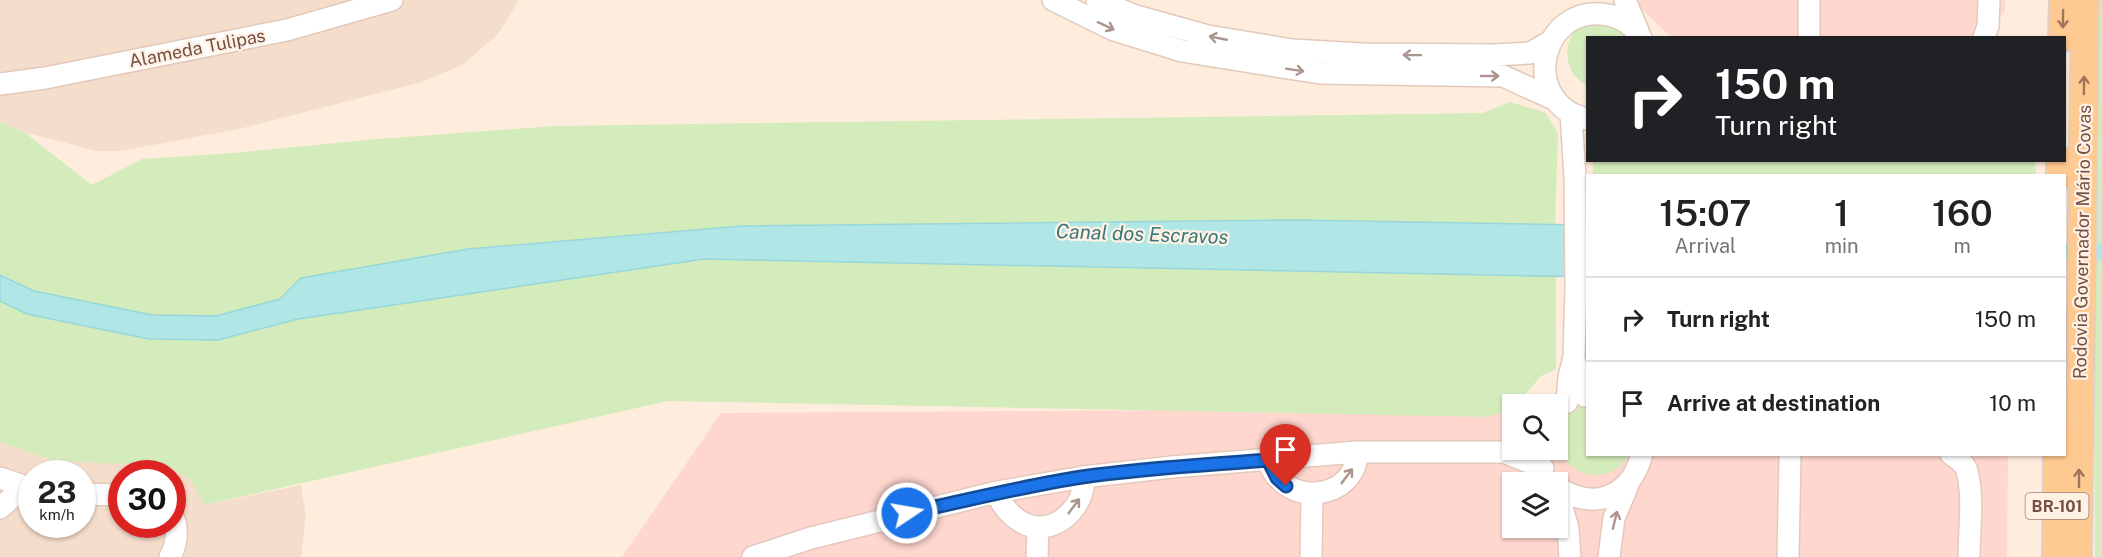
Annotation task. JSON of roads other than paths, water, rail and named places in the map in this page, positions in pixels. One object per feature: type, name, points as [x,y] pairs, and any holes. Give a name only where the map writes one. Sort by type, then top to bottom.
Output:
[{"type":"main road","points":[[2062,36],[2063,0]]},
{"type":"main road","name":"Rodovia Governador Mário Covas","points":[[2078,557],[2080,298],[2071,180],[2085,0]]},
{"type":"main road","name":"Rodovia Governador Mário Covas","points":[[2061,162],[2071,180]]},
{"type":"main road","name":"BR-101","points":[[2056,557],[2057,456]]},
{"type":"street","name":"Alameda Tulipas","points":[[0,84],[45,78],[286,30],[392,0]]},
{"type":"street","points":[[1053,0],[1114,30],[1182,51],[1320,74],[1503,76],[1571,110]]},
{"type":"street","points":[[1097,0],[1133,15],[1208,36],[1292,50],[1362,54],[1530,53],[1586,15],[1610,15],[1631,26],[1641,36]]},
{"type":"street","points":[[1574,401],[1575,178],[1571,110],[1549,89],[1544,65],[1576,0]]},
{"type":"street","points":[[1625,0],[1641,36]]},
{"type":"street","points":[[1809,0],[1809,36]]},
{"type":"street","points":[[1985,36],[1988,26],[1989,0]]},
{"type":"street","points":[[1575,178],[1586,150]]},
{"type":"street","points":[[759,556],[810,537],[997,492],[1083,477],[1172,467],[1357,453],[1502,450]]},
{"type":"street","points":[[1268,460],[1277,478],[1286,486],[1312,495],[1329,491],[1340,485],[1353,468],[1357,453]]},
{"type":"street","points":[[1568,494],[1584,500],[1600,499],[1615,494],[1636,469],[1657,456]]},
{"type":"street","points":[[1788,557],[1790,456]]},
{"type":"street","points":[[1955,456],[1966,469],[1970,496],[1969,557]]},
{"type":"street","points":[[1530,460],[1545,467]]},
{"type":"street","points":[[1609,557],[1614,518],[1636,469]]},
{"type":"street","points":[[0,477],[18,484]]},
{"type":"street","points":[[997,492],[999,499],[1012,515],[1026,524],[1038,527],[1056,522],[1072,511],[1079,501],[1083,488],[1083,477]]},
{"type":"street","points":[[0,508],[18,495]]},
{"type":"street","points":[[1311,557],[1312,495]]},
{"type":"street","points":[[1037,557],[1038,527]]},
{"type":"street","points":[[1568,528],[1570,557]]},
{"type":"street","points":[[170,557],[176,538]]},
{"type":"water","points":[[1296,220],[1586,225],[1586,277],[704,259],[298,319],[218,340],[149,339],[27,314],[0,301],[0,275],[34,291],[152,315],[216,316],[280,299],[301,278],[468,249],[742,226]]},
{"type":"waterway","name":"Canal dos Escravos","points":[[2066,253],[2102,251]]}]
